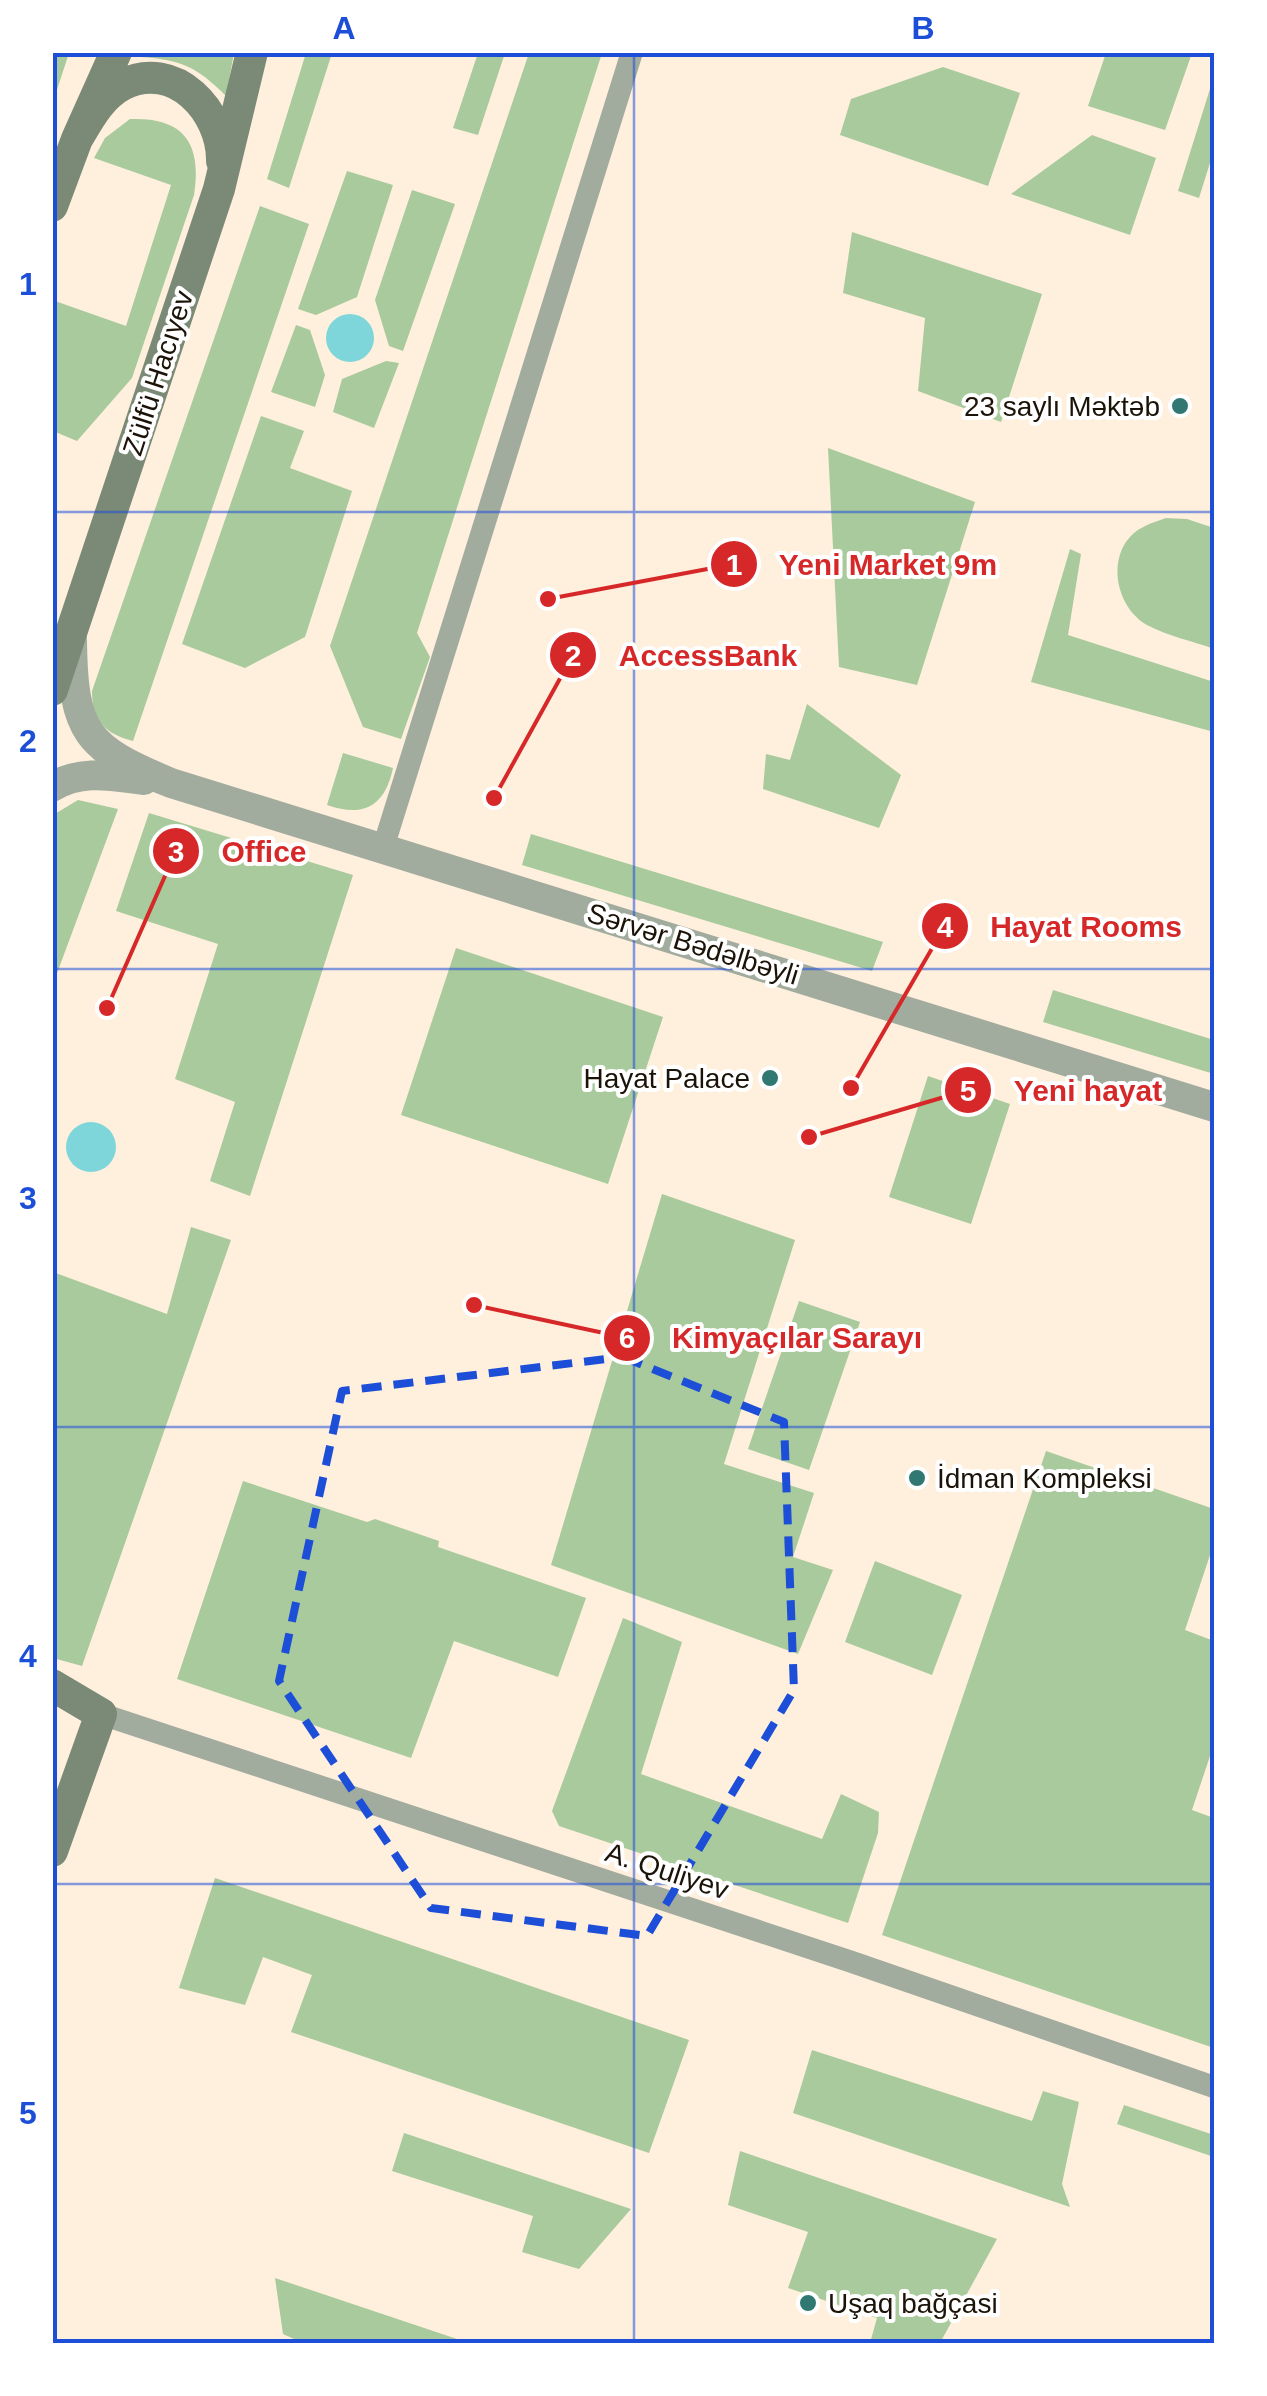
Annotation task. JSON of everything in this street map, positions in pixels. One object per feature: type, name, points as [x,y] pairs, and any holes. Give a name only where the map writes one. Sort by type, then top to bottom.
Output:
[{"type":"main road","name":"Zülfü Hacıyev","points":[[52,690],[221,181],[252,52]]},
{"type":"main road","points":[[52,206],[76,139],[113,56]]},
{"type":"main road","points":[[76,139],[96,108],[122,85],[160,80],[184,88],[209,112],[219,130],[221,181]]},
{"type":"main road","points":[[52,1685],[101,1714],[52,1851]]},
{"type":"street","points":[[383,848],[632,52]]},
{"type":"street","points":[[71,632],[72,688],[86,730],[118,759],[172,783]]},
{"type":"street","points":[[52,787],[76,776],[92,774],[172,783]]},
{"type":"street","name":"Sərvər Bədəlbəyli","points":[[172,783],[1214,1107]]},
{"type":"street","name":"A. Quliyev","points":[[101,1714],[852,1962],[1214,2087]]},
{"type":"highlighted area","points":[[623,1357],[784,1422],[794,1690],[647,1936],[431,1908],[279,1681],[342,1391]]},
{"type":"green space","points":[[143,52],[234,53],[226,96],[188,67],[141,57]]},
{"type":"green space","points":[[52,53],[69,53],[53,102]]},
{"type":"green space","points":[[306,53],[332,53],[289,188],[267,179]]},
{"type":"green space","points":[[478,53],[505,53],[478,135],[453,128]]},
{"type":"green space","points":[[529,53],[602,53],[417,633],[430,657],[401,739],[363,727],[330,646]]},
{"type":"green space","points":[[1106,53],[1192,53],[1165,130],[1088,106]]},
{"type":"green space","points":[[943,67],[1020,93],[988,186],[840,135],[851,99]]},
{"type":"green space","points":[[1214,76],[1214,150],[1199,198],[1178,191]]},
{"type":"green space","points":[[130,119],[164,123],[185,137],[195,161],[194,195],[132,378],[77,441],[53,431],[55,301],[126,326],[171,185],[94,158],[105,138]]},
{"type":"green space","points":[[1092,135],[1156,158],[1130,235],[1011,194]]},
{"type":"green space","points":[[347,171],[393,185],[357,297],[316,315],[298,309]]},
{"type":"green space","points":[[412,190],[455,204],[403,351],[389,346],[375,300]]},
{"type":"green space","points":[[260,206],[309,224],[133,741],[102,724],[94,710],[92,691]]},
{"type":"green space","points":[[852,232],[1042,294],[1001,422],[918,391],[925,318],[843,293]]},
{"type":"green space","points":[[296,325],[310,330],[325,375],[315,407],[271,392]]},
{"type":"green space","points":[[386,361],[399,363],[374,428],[333,412],[342,379]]},
{"type":"green space","points":[[261,416],[304,431],[290,468],[352,491],[305,637],[245,668],[182,644]]},
{"type":"green space","points":[[828,448],[975,502],[917,685],[839,667]]},
{"type":"green space","points":[[1166,518],[1187,519],[1214,528],[1214,649],[1147,625],[1124,599],[1118,564],[1126,542],[1149,524]]},
{"type":"green space","points":[[1070,549],[1081,554],[1068,635],[1214,682],[1214,732],[1031,682]]},
{"type":"green space","points":[[807,704],[901,775],[879,828],[763,789],[766,754],[790,760]]},
{"type":"green space","points":[[343,753],[393,768],[385,792],[371,806],[352,810],[327,805]]},
{"type":"green space","points":[[78,800],[118,809],[53,984],[53,815]]},
{"type":"green space","points":[[149,813],[353,875],[250,1196],[210,1181],[235,1102],[175,1079],[218,944],[116,911]]},
{"type":"green space","points":[[531,834],[883,942],[872,971],[522,865]]},
{"type":"green space","points":[[456,948],[663,1017],[608,1184],[401,1115]]},
{"type":"green space","points":[[1053,990],[1214,1040],[1214,1074],[1043,1022]]},
{"type":"green space","points":[[928,1076],[1010,1104],[971,1224],[889,1197]]},
{"type":"green space","points":[[662,1194],[795,1240],[724,1464],[814,1493],[793,1557],[833,1570],[798,1654],[551,1565]]},
{"type":"green space","points":[[191,1227],[231,1240],[82,1666],[53,1658],[53,1272],[167,1314]]},
{"type":"green space","points":[[799,1301],[860,1322],[809,1470],[748,1449]]},
{"type":"green space","points":[[1046,1451],[1214,1509],[1214,1543],[1185,1630],[1214,1641],[1214,1744],[1192,1810],[1214,1818],[1214,2048],[882,1935]]},
{"type":"green space","points":[[243,1481],[367,1522],[375,1519],[439,1541],[438,1547],[586,1598],[558,1677],[454,1641],[411,1758],[177,1679]]},
{"type":"green space","points":[[875,1561],[962,1595],[932,1675],[845,1642]]},
{"type":"green space","points":[[623,1618],[682,1642],[641,1774],[822,1839],[841,1794],[879,1812],[878,1833],[848,1923],[559,1826],[552,1811]]},
{"type":"green space","points":[[215,1878],[689,2040],[649,2153],[291,2032],[312,1975],[263,1957],[245,2005],[179,1988]]},
{"type":"green space","points":[[812,2050],[1032,2121],[1043,2091],[1079,2102],[1062,2184],[1070,2207],[793,2113]]},
{"type":"green space","points":[[1124,2105],[1214,2135],[1214,2157],[1117,2124]]},
{"type":"green space","points":[[404,2133],[631,2209],[579,2269],[522,2252],[533,2216],[392,2171]]},
{"type":"green space","points":[[740,2151],[997,2239],[940,2343],[870,2343],[877,2318],[788,2288],[808,2232],[728,2205]]},
{"type":"green space","points":[[275,2278],[469,2343],[303,2343],[283,2334]]},
{"type":"water","points":[[350,314],[367,321],[374,338],[367,355],[350,362],[333,355],[326,338],[333,321]]},
{"type":"water","points":[[91,1122],[109,1129],[116,1147],[109,1165],[91,1172],[73,1165],[66,1147],[73,1129]]},
{"type":"place","name":"23 saylı Məktəb","points":[[1180,406]]},
{"type":"place","name":"Yeni Market 9m","points":[[548,599]]},
{"type":"place","name":"AccessBank","points":[[494,798]]},
{"type":"place","name":"Office","points":[[107,1008]]},
{"type":"place","name":"Hayat Palace","points":[[770,1078]]},
{"type":"place","name":"Hayat Rooms","points":[[851,1088]]},
{"type":"place","name":"Yeni hayat","points":[[809,1137]]},
{"type":"place","name":"Kimyaçılar Sarayı","points":[[474,1305]]},
{"type":"place","name":"İdman Kompleksi","points":[[917,1478]]},
{"type":"place","name":"Uşaq bağçasi","points":[[808,2303]]}]
